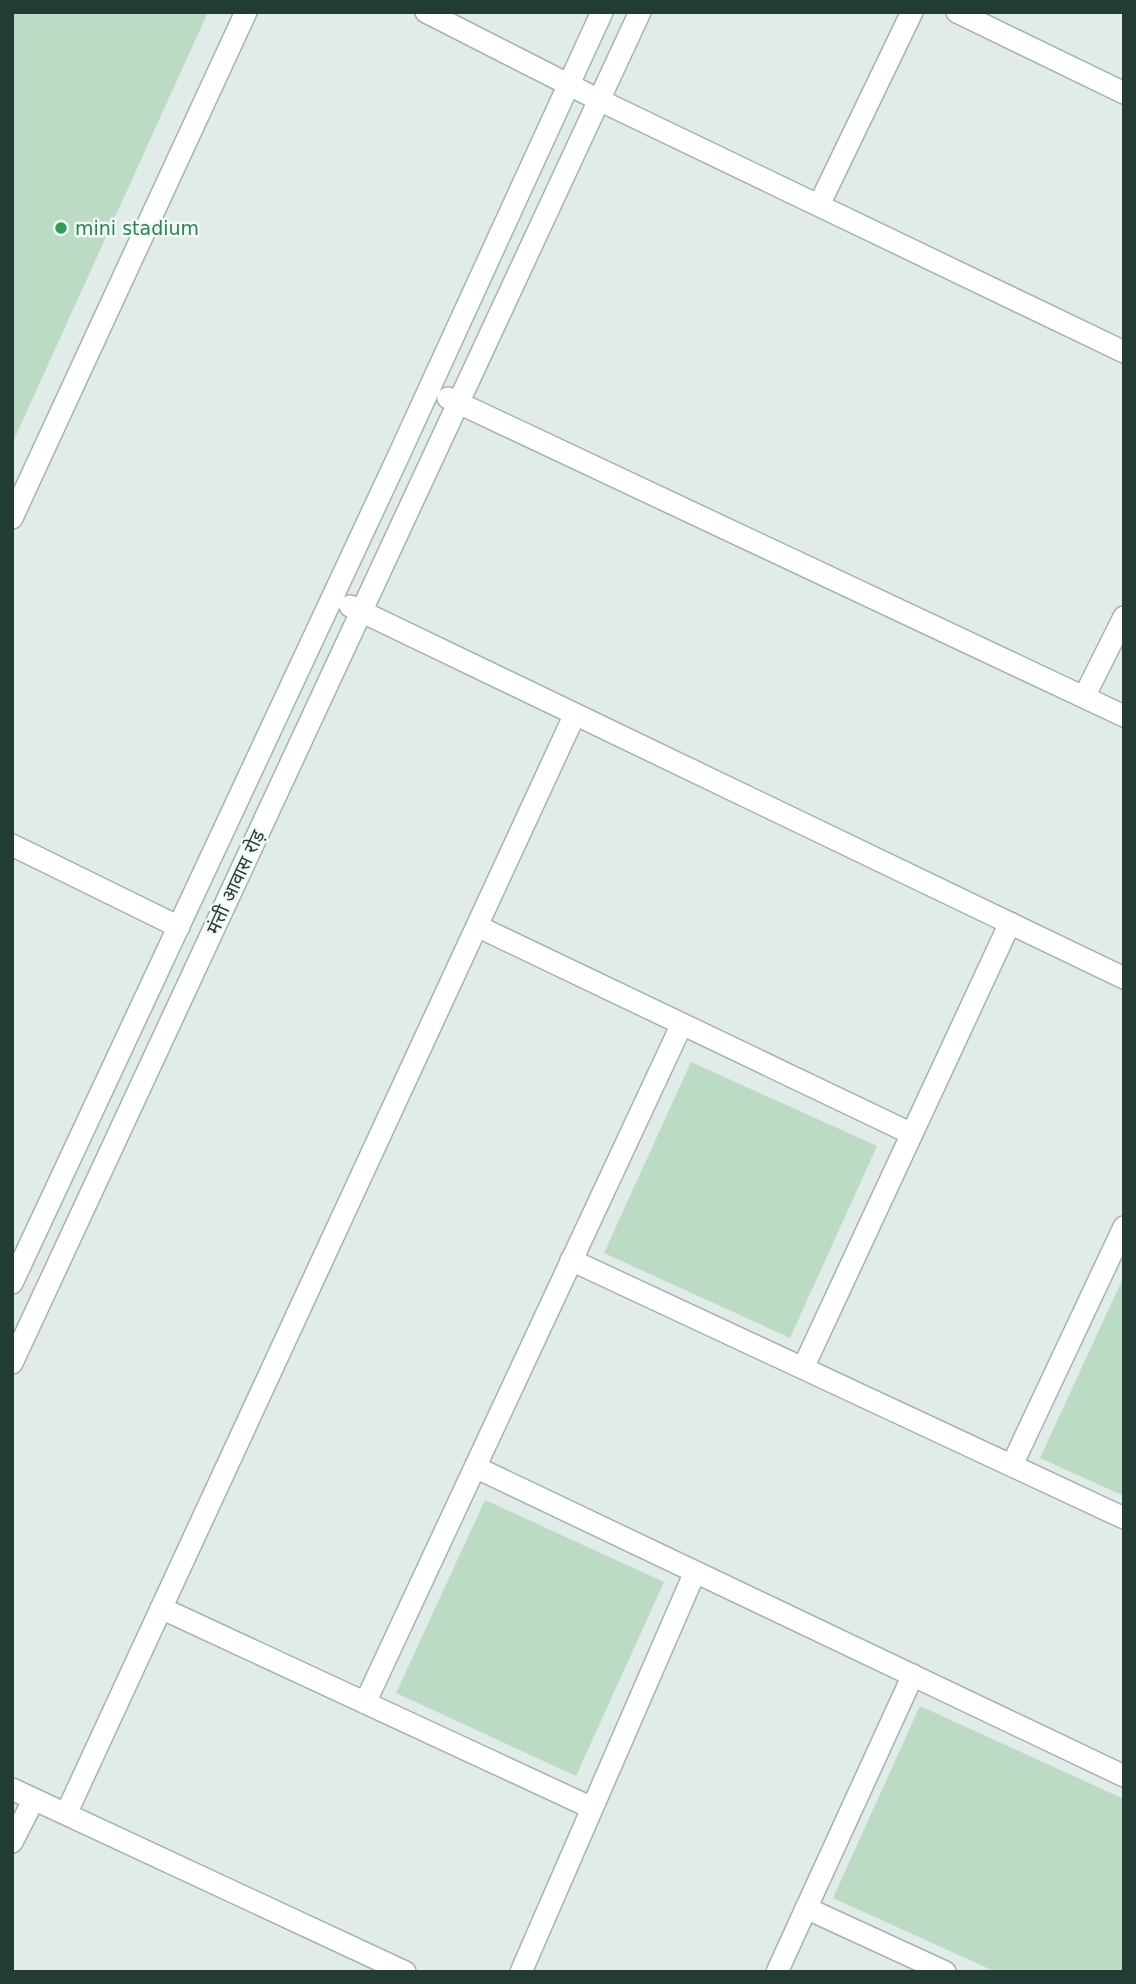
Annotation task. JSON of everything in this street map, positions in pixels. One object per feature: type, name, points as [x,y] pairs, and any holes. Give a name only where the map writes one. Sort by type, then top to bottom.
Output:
[{"type":"street","points":[[12,518],[246,12]]},
{"type":"street","points":[[426,12],[599,100],[1124,352]]},
{"type":"street","points":[[12,1283],[430,390],[602,12]]},
{"type":"street","name":"मंत्ती आवास रोड़","points":[[12,1363],[640,12]]},
{"type":"street","points":[[819,205],[912,12]]},
{"type":"street","points":[[957,12],[1124,93]]},
{"type":"street","points":[[430,390],[1124,716]]},
{"type":"street","points":[[332,597],[1124,978]]},
{"type":"street","points":[[1084,697],[1124,617]]},
{"type":"street","points":[[66,1814],[575,714]]},
{"type":"street","points":[[12,845],[179,927]]},
{"type":"street","points":[[803,1368],[1010,923]]},
{"type":"street","points":[[477,926],[912,1135]]},
{"type":"street","points":[[365,1703],[681,1026]]},
{"type":"street","points":[[1012,1465],[1123,1230]]},
{"type":"street","points":[[571,1260],[1124,1518]]},
{"type":"street","points":[[475,1467],[1124,1776]]},
{"type":"street","points":[[521,1972],[695,1572]]},
{"type":"street","points":[[161,1608],[592,1808]]},
{"type":"street","points":[[777,1972],[912,1675]]},
{"type":"street","points":[[12,1789],[405,1972]]},
{"type":"street","points":[[12,1842],[34,1799]]},
{"type":"street","points":[[806,1908],[945,1972]]},
{"type":"green space","name":"mini stadium","points":[[12,12],[208,12],[12,444]]},
{"type":"green space","points":[[691,1062],[877,1146],[790,1338],[604,1253]]},
{"type":"green space","points":[[1124,1276],[1124,1496],[1040,1458]]},
{"type":"green space","points":[[485,1500],[664,1582],[576,1776],[396,1693]]},
{"type":"green space","points":[[920,1706],[1124,1799],[1124,1972],[996,1972],[833,1898]]},
{"type":"place","name":"mini stadium","points":[[61,228]]}]
